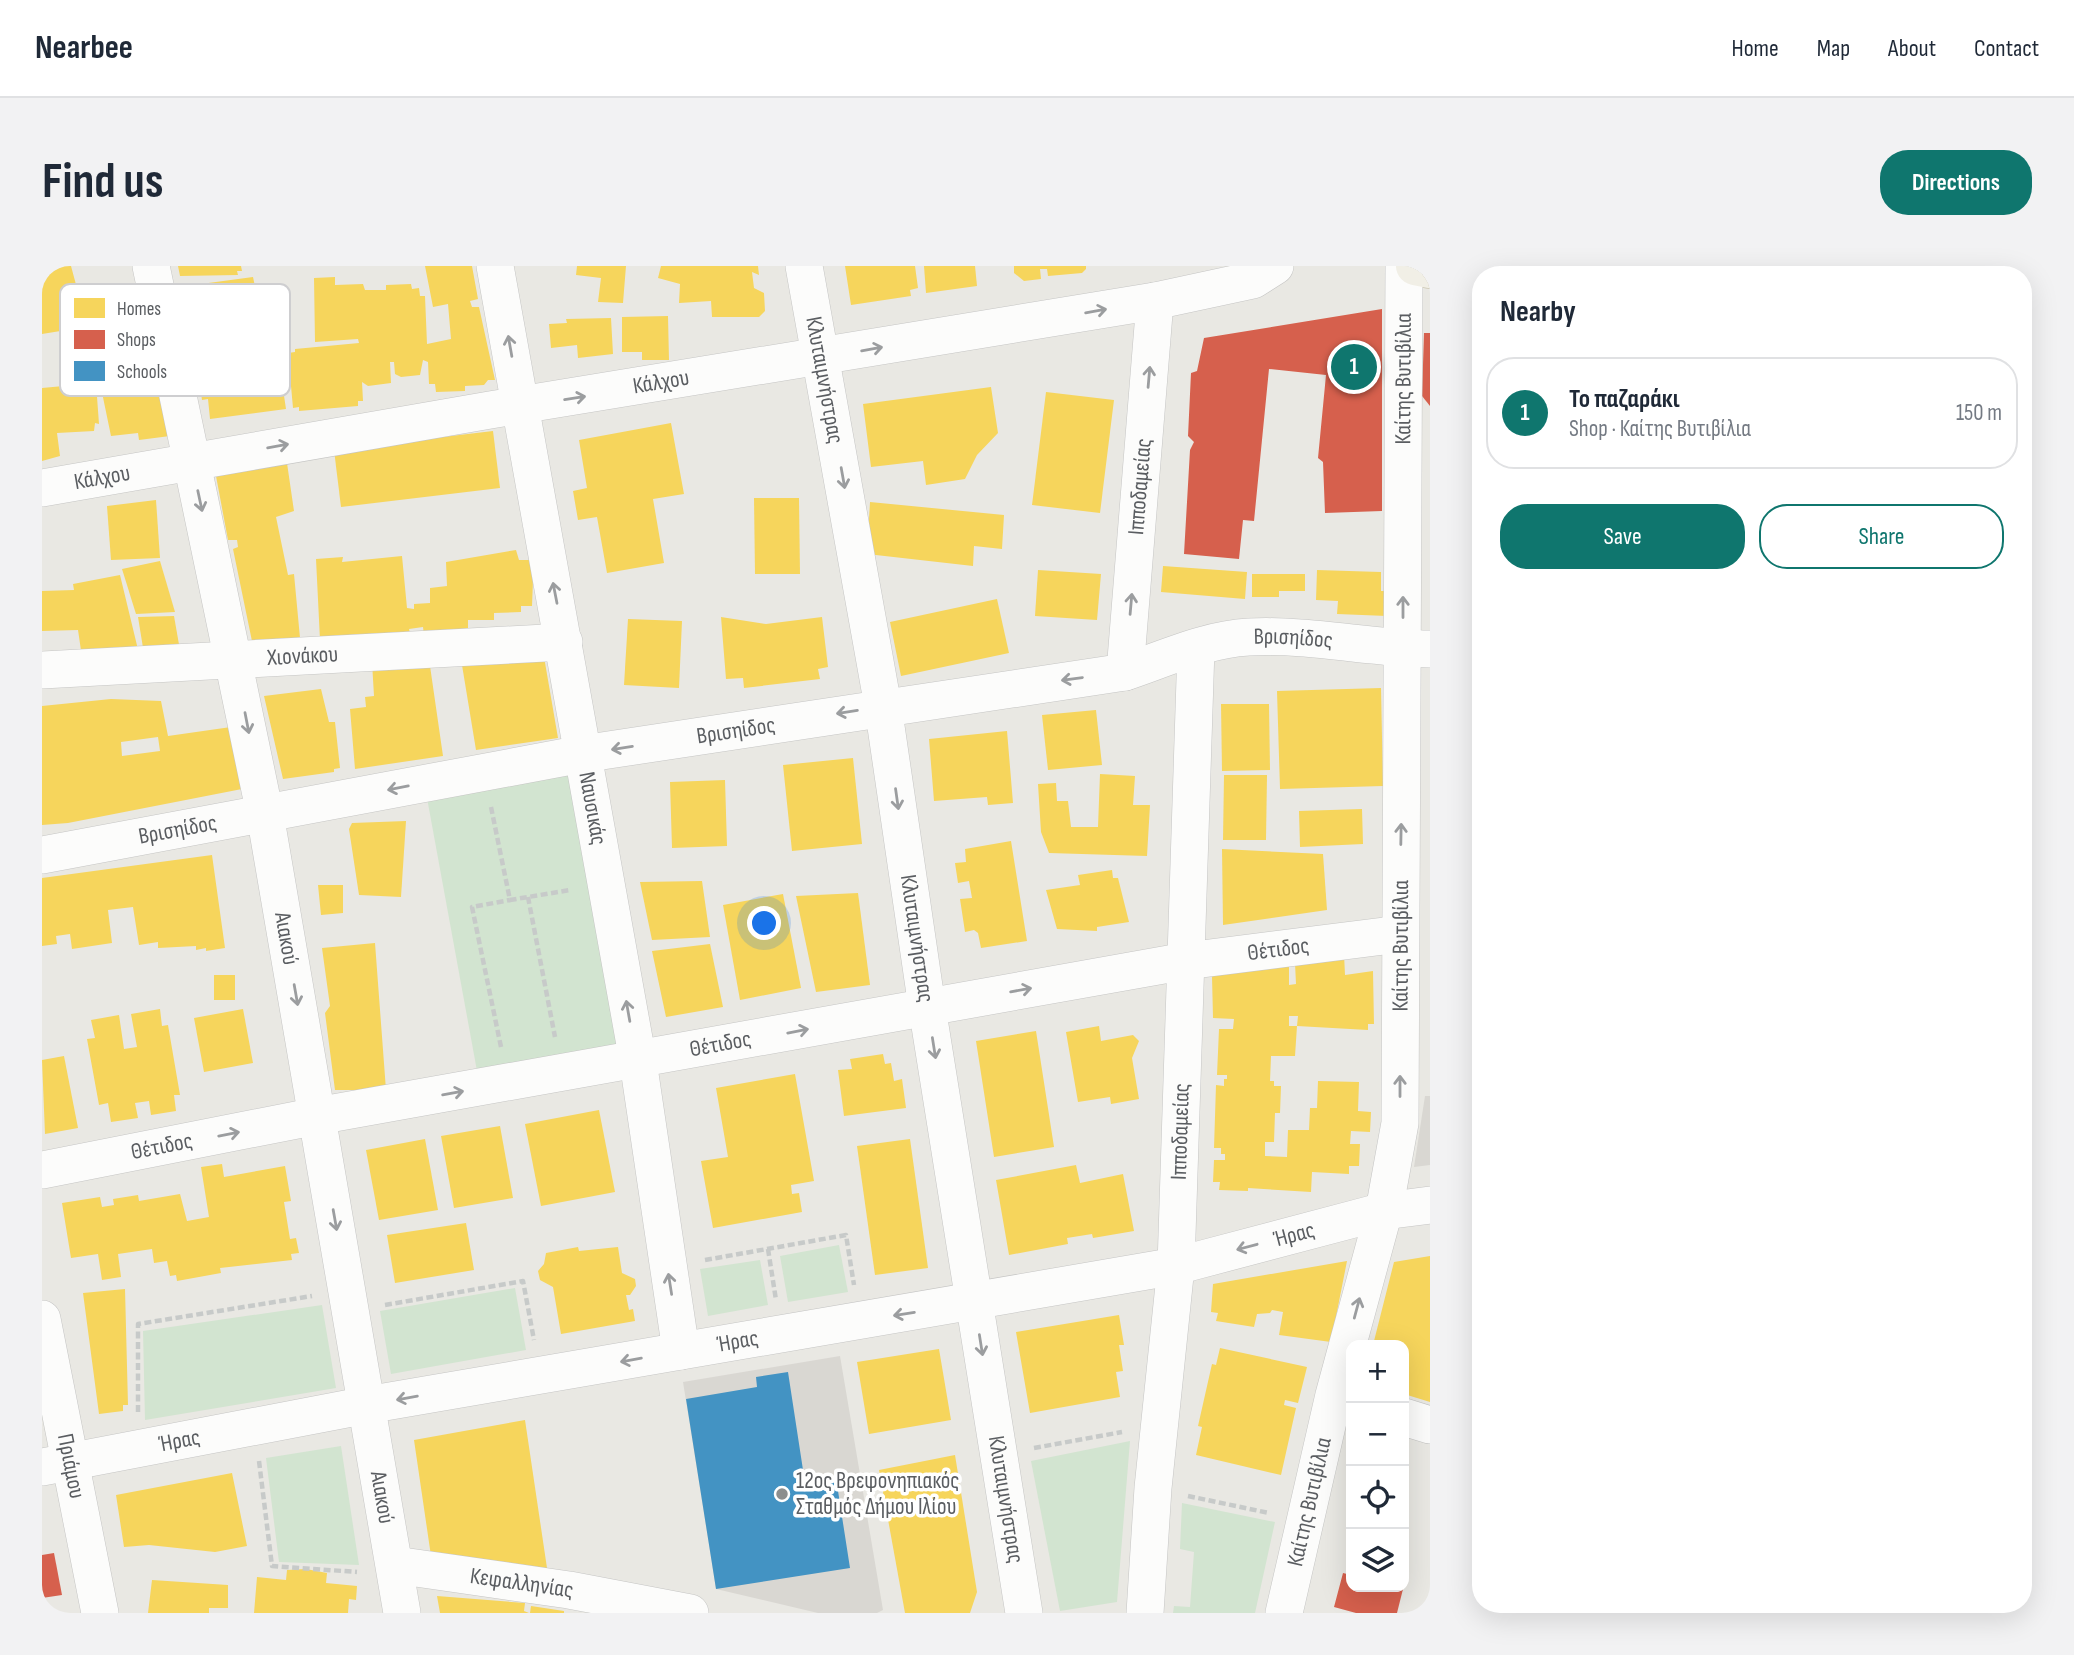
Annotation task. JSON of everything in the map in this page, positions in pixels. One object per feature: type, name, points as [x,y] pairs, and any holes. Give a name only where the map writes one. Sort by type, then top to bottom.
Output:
[{"type":"main road","points":[[1415,266],[1430,269]]},
{"type":"street","name":"Αιακού","points":[[151,266],[155,284]]},
{"type":"street","name":"Ναυσικάς","points":[[495,266],[565,642],[582,754],[638,1061],[681,1351]]},
{"type":"street","name":"Κλυταιμνήστρας","points":[[804,266],[883,706],[927,1007],[1024,1613]]},
{"type":"street","name":"Κάλχου","points":[[42,488],[1155,301],[1253,280],[1275,266]]},
{"type":"street","name":"Καίτης Βυτιβίλια","points":[[1284,1613],[1342,1398],[1401,1123],[1400,934],[1417,649],[1404,266]]},
{"type":"street","name":"Ιπποδαμείας","points":[[1125,672],[1155,301]]},
{"type":"street","name":"Αιακού","points":[[178,396],[265,814],[402,1613]]},
{"type":"street","name":"Βρισηίδος","points":[[42,855],[582,754],[883,706],[1125,672],[1196,648],[1246,637],[1296,636],[1417,649]]},
{"type":"street","name":"Χιονάκου","points":[[42,670],[565,642]]},
{"type":"street","name":"Ιπποδαμείας","points":[[1145,1613],[1153,1488],[1176,1266],[1196,648]]},
{"type":"street","name":"Θέτιδος","points":[[42,1170],[317,1116],[638,1061],[1186,961],[1400,934]]},
{"type":"street","name":"Ήρας","points":[[57,1464],[367,1405],[975,1303],[1176,1266],[1384,1211],[1430,1205]]},
{"type":"street","name":"Πριάμου","points":[[42,1319],[57,1464],[100,1613]]},
{"type":"street","points":[[1409,1419],[1430,1425]]},
{"type":"street","name":"Κεφαλληνίας","points":[[396,1570],[569,1590],[690,1613]]},
{"type":"path","points":[[485,772],[510,900]]},
{"type":"path","points":[[508,1083],[472,907],[605,884]]},
{"type":"path","points":[[528,897],[563,1073]]},
{"type":"path","points":[[668,1266],[846,1235],[859,1321]]},
{"type":"path","points":[[768,1249],[782,1334]]},
{"type":"path","points":[[138,1449],[138,1324],[523,1281],[540,1376]]},
{"type":"path","points":[[254,1426],[272,1566],[396,1570]]},
{"type":"path","points":[[999,1454],[1160,1426]]},
{"type":"path","points":[[1153,1488],[1307,1521]]},
{"type":"shaded area","points":[[1425,1096],[1430,1096],[1430,1165],[1414,1167]]},
{"type":"shaded area","name":"12ος Βρεφονηπιακός Σταθμός Δήμου Ιλίου","points":[[840,1356],[883,1610],[877,1613],[818,1613],[716,1589],[683,1382]]},
{"type":"green space","points":[[571,773],[620,1046],[477,1071],[427,798]]},
{"type":"green space","points":[[839,1245],[848,1292],[788,1302],[780,1256]]},
{"type":"green space","points":[[760,1260],[768,1305],[708,1316],[700,1269]]},
{"type":"green space","points":[[515,1288],[526,1350],[391,1374],[380,1311]]},
{"type":"green space","points":[[322,1305],[336,1388],[145,1420],[143,1331]]},
{"type":"green space","points":[[1130,1441],[1117,1602],[1060,1611],[1031,1461]]},
{"type":"green space","points":[[341,1446],[359,1565],[279,1562],[266,1458]]},
{"type":"green space","points":[[1182,1503],[1275,1522],[1255,1613],[1173,1613],[1174,1606],[1190,1607],[1194,1552],[1180,1549]]},
{"type":"building: Homes","points":[[42,266],[71,266],[76,284],[60,284],[60,331],[42,334]]},
{"type":"building: Homes","points":[[178,266],[241,266],[242,271],[237,271],[238,275],[180,276]]},
{"type":"building: Homes","points":[[425,266],[472,266],[478,299],[470,301],[472,307],[479,307],[495,380],[488,380],[484,385],[465,386],[465,391],[436,392],[435,384],[429,384],[428,362],[423,360],[420,375],[401,377],[395,374],[394,362],[390,362],[391,383],[368,386],[362,382],[363,401],[358,401],[358,406],[299,411],[299,407],[293,408],[290,353],[295,352],[295,349],[359,343],[358,339],[315,342],[314,278],[335,277],[335,285],[363,284],[365,290],[386,290],[386,285],[411,284],[412,289],[419,288],[420,296],[425,296],[427,344],[451,339],[448,304],[433,307]]},
{"type":"building: Homes","points":[[577,266],[626,266],[623,303],[598,302],[601,278],[576,275]]},
{"type":"building: Homes","points":[[661,266],[758,266],[759,275],[752,272],[754,288],[764,293],[765,311],[759,317],[712,317],[711,301],[679,303],[680,284],[658,278]]},
{"type":"building: Homes","points":[[845,266],[915,266],[918,288],[910,290],[911,296],[851,305]]},
{"type":"building: Homes","points":[[924,266],[975,266],[977,286],[926,293]]},
{"type":"building: Homes","points":[[1014,266],[1086,266],[1086,269],[1082,273],[1048,276],[1047,269],[1040,269],[1041,279],[1024,281],[1014,273]]},
{"type":"building: Homes","points":[[253,277],[254,284],[201,284]]},
{"type":"building: Homes","points":[[668,316],[669,360],[642,360],[642,352],[622,352],[622,317]]},
{"type":"building: Homes","points":[[611,318],[613,354],[578,358],[577,345],[551,348],[549,324],[567,323],[566,319]]},
{"type":"building: Homes","points":[[60,386],[60,396],[97,396],[99,424],[95,423],[94,431],[57,433],[60,456],[42,461],[42,388]]},
{"type":"building: Homes","points":[[991,387],[998,433],[977,455],[965,479],[926,485],[923,461],[871,467],[863,404]]},
{"type":"building: Homes","points":[[1046,392],[1114,400],[1100,513],[1032,505]]},
{"type":"building: Homes","points":[[103,396],[162,396],[170,436],[139,440],[138,433],[111,436]]},
{"type":"building: Homes","points":[[201,396],[284,396],[286,409],[210,419],[208,399],[202,400]]},
{"type":"building: Homes","points":[[671,423],[684,494],[653,499],[664,563],[607,573],[597,517],[578,520],[573,491],[587,488],[579,440]]},
{"type":"building: Homes","points":[[493,431],[500,488],[341,507],[334,450]]},
{"type":"building: Homes","points":[[287,463],[294,511],[276,517],[288,575],[294,574],[300,638],[253,646],[233,549],[238,547],[237,540],[228,540],[216,476]]},
{"type":"building: Homes","points":[[754,498],[799,498],[800,574],[755,574]]},
{"type":"building: Homes","points":[[156,500],[160,558],[111,560],[107,506]]},
{"type":"building: Homes","points":[[870,502],[1004,515],[1002,549],[974,546],[973,566],[867,554]]},
{"type":"building: Homes","points":[[516,550],[519,560],[529,560],[533,580],[532,606],[521,606],[521,612],[494,613],[494,620],[468,620],[468,630],[424,635],[423,627],[409,629],[410,633],[320,640],[316,559],[343,557],[342,562],[402,556],[407,608],[414,609],[414,604],[430,603],[430,588],[447,586],[446,562]]},
{"type":"building: Homes","points":[[160,561],[175,612],[136,614],[122,569]]},
{"type":"building: Homes","points":[[1163,566],[1247,572],[1245,599],[1161,592]]},
{"type":"building: Homes","points":[[1038,570],[1101,574],[1097,620],[1035,616]]},
{"type":"building: Homes","points":[[1317,570],[1381,572],[1381,591],[1388,591],[1387,616],[1337,614],[1338,601],[1316,600]]},
{"type":"building: Homes","points":[[1252,574],[1305,574],[1305,591],[1279,591],[1279,597],[1252,597]]},
{"type":"building: Homes","points":[[120,575],[141,662],[83,664],[78,630],[42,631],[42,591],[74,590],[73,584]]},
{"type":"building: Homes","points":[[997,599],[1009,653],[901,676],[890,622]]},
{"type":"building: Homes","points":[[174,616],[181,656],[145,660],[138,617]]},
{"type":"building: Homes","points":[[721,617],[766,624],[822,617],[828,667],[818,669],[820,679],[744,688],[743,678],[726,679]]},
{"type":"building: Homes","points":[[628,619],[682,621],[679,688],[624,685]]},
{"type":"building: Homes","points":[[543,651],[558,738],[476,750],[461,659]]},
{"type":"building: Homes","points":[[429,659],[443,756],[355,769],[350,709],[366,707],[365,697],[374,696],[372,662]]},
{"type":"building: Homes","points":[[1381,688],[1383,786],[1280,789],[1277,691]]},
{"type":"building: Homes","points":[[321,689],[329,722],[335,722],[340,768],[334,769],[334,772],[283,779],[264,696]]},
{"type":"building: Homes","points":[[111,699],[161,701],[168,736],[231,727],[242,789],[68,823],[42,825],[42,706]],"holes":[[[158,737],[160,751],[122,756],[121,742]]]},
{"type":"building: Homes","points":[[1221,704],[1269,704],[1270,770],[1222,771]]},
{"type":"building: Homes","points":[[1096,710],[1102,765],[1048,770],[1042,715]]},
{"type":"building: Homes","points":[[1007,731],[1013,803],[988,805],[987,797],[934,801],[929,739]]},
{"type":"building: Homes","points":[[853,758],[862,844],[792,851],[783,765]]},
{"type":"building: Homes","points":[[1100,774],[1135,776],[1133,805],[1150,805],[1147,856],[1049,853],[1041,832],[1038,784],[1056,783],[1057,801],[1068,801],[1071,827],[1098,827]]},
{"type":"building: Homes","points":[[1224,775],[1267,775],[1266,840],[1223,840]]},
{"type":"building: Homes","points":[[725,780],[727,846],[672,848],[670,782]]},
{"type":"building: Homes","points":[[1362,809],[1363,844],[1300,847],[1299,811]]},
{"type":"building: Homes","points":[[406,821],[401,897],[359,895],[349,829],[352,823]]},
{"type":"building: Homes","points":[[1011,841],[1027,941],[981,948],[978,933],[974,930],[965,932],[960,899],[972,898],[969,881],[958,883],[955,863],[966,862],[965,849]]},
{"type":"building: Homes","points":[[1222,849],[1323,854],[1327,910],[1223,925]]},
{"type":"building: Homes","points":[[212,855],[225,948],[206,951],[206,948],[196,950],[196,946],[158,948],[158,942],[139,945],[133,907],[108,910],[112,943],[72,949],[70,934],[56,936],[57,944],[42,946],[42,878]]},
{"type":"building: Homes","points":[[1112,870],[1113,878],[1118,878],[1129,922],[1097,927],[1097,931],[1057,929],[1046,890],[1080,885],[1078,875]]},
{"type":"building: Homes","points":[[702,881],[710,937],[652,940],[640,882]]},
{"type":"building: Homes","points":[[318,885],[343,885],[343,913],[321,915]]},
{"type":"building: Homes","points":[[858,893],[870,985],[816,992],[796,896]]},
{"type":"building: Homes","points":[[783,894],[801,988],[740,1000],[723,905]]},
{"type":"building: Homes","points":[[375,943],[386,1090],[335,1090],[325,1013],[330,1006],[322,948]]},
{"type":"building: Homes","points":[[710,944],[723,1007],[666,1017],[652,951]]},
{"type":"building: Homes","points":[[1344,954],[1345,975],[1373,971],[1374,1024],[1368,1024],[1368,1030],[1297,1026],[1295,1056],[1271,1056],[1270,1081],[1274,1081],[1274,1086],[1281,1086],[1280,1113],[1275,1113],[1274,1142],[1265,1142],[1265,1156],[1287,1157],[1288,1130],[1309,1130],[1310,1108],[1317,1108],[1318,1081],[1359,1082],[1358,1111],[1371,1112],[1370,1132],[1351,1131],[1350,1144],[1360,1144],[1359,1166],[1349,1166],[1349,1174],[1312,1172],[1311,1192],[1248,1188],[1248,1191],[1219,1190],[1220,1182],[1213,1182],[1214,1160],[1225,1160],[1225,1154],[1221,1154],[1221,1148],[1214,1148],[1216,1085],[1224,1086],[1227,1075],[1217,1075],[1219,1029],[1233,1029],[1234,1019],[1213,1018],[1212,976],[1289,964],[1289,985],[1296,984],[1295,963]],"holes":[[[1289,1016],[1298,1016],[1297,1026],[1289,1026]]]},
{"type":"building: Homes","points":[[214,975],[235,975],[235,1000],[214,1000]]},
{"type":"building: Homes","points":[[160,1009],[162,1026],[168,1025],[180,1095],[174,1095],[176,1111],[151,1115],[149,1101],[135,1103],[138,1118],[111,1122],[108,1103],[99,1105],[87,1039],[95,1038],[91,1020],[119,1015],[124,1049],[137,1047],[131,1014]]},
{"type":"building: Homes","points":[[243,1009],[253,1063],[204,1072],[194,1018]]},
{"type":"building: Homes","points":[[1099,1026],[1101,1041],[1133,1035],[1139,1041],[1132,1058],[1139,1099],[1111,1104],[1110,1097],[1078,1102],[1066,1032]]},
{"type":"building: Homes","points":[[1036,1031],[1054,1147],[994,1157],[976,1041]]},
{"type":"building: Homes","points":[[883,1054],[885,1064],[891,1063],[894,1081],[902,1079],[906,1108],[844,1116],[838,1070],[852,1069],[850,1059]]},
{"type":"building: Homes","points":[[64,1056],[78,1128],[45,1134],[42,1060]]},
{"type":"building: Homes","points":[[795,1074],[814,1181],[791,1185],[792,1194],[799,1193],[802,1212],[713,1228],[701,1161],[728,1157],[716,1088]]},
{"type":"building: Homes","points":[[599,1110],[615,1192],[541,1206],[525,1124]]},
{"type":"building: Homes","points":[[500,1126],[513,1198],[454,1208],[441,1136]]},
{"type":"building: Homes","points":[[425,1139],[438,1210],[379,1220],[366,1150]]},
{"type":"building: Homes","points":[[910,1139],[928,1268],[875,1275],[857,1146]]},
{"type":"building: Homes","points":[[222,1164],[224,1177],[285,1166],[291,1201],[284,1202],[290,1239],[296,1238],[299,1253],[291,1254],[292,1260],[220,1268],[221,1273],[177,1281],[176,1275],[170,1276],[167,1261],[154,1263],[152,1249],[118,1254],[121,1277],[102,1280],[98,1254],[71,1258],[62,1203],[100,1197],[102,1207],[114,1205],[113,1199],[138,1195],[139,1201],[180,1194],[187,1221],[209,1217],[201,1167]]},
{"type":"building: Homes","points":[[1076,1165],[1080,1183],[1123,1174],[1134,1231],[1093,1238],[1092,1234],[1067,1238],[1068,1244],[1009,1255],[996,1180]]},
{"type":"building: Homes","points":[[466,1223],[474,1270],[395,1283],[387,1235]]},
{"type":"building: Homes","points":[[578,1247],[579,1251],[618,1247],[622,1273],[635,1279],[636,1286],[630,1295],[626,1295],[635,1321],[561,1334],[553,1287],[540,1280],[538,1271],[544,1264],[546,1253]]},
{"type":"building: Homes","points":[[1430,1256],[1430,1402],[1409,1396],[1409,1340],[1374,1340],[1394,1262]]},
{"type":"building: Homes","points":[[1347,1261],[1331,1342],[1279,1335],[1283,1312],[1272,1310],[1270,1313],[1257,1314],[1254,1327],[1216,1321],[1218,1313],[1211,1312],[1213,1284]]},
{"type":"building: Homes","points":[[125,1289],[128,1405],[123,1405],[123,1411],[99,1414],[83,1293]]},
{"type":"building: Homes","points":[[1119,1315],[1124,1345],[1119,1345],[1123,1371],[1116,1372],[1120,1397],[1030,1413],[1016,1332]]},
{"type":"building: Homes","points":[[1220,1348],[1307,1367],[1298,1403],[1285,1400],[1284,1405],[1296,1408],[1281,1475],[1196,1455],[1202,1427],[1198,1426],[1212,1364],[1216,1365]]},
{"type":"building: Homes","points":[[939,1349],[951,1420],[869,1434],[857,1362]]},
{"type":"building: Homes","points":[[525,1420],[547,1568],[524,1571],[431,1556],[414,1440]]},
{"type":"building: Homes","points":[[955,1455],[977,1592],[970,1613],[905,1613],[879,1470]]},
{"type":"building: Homes","points":[[232,1473],[247,1546],[215,1552],[149,1545],[124,1547],[116,1495]]},
{"type":"building: Homes","points":[[306,1569],[327,1573],[326,1583],[357,1586],[356,1600],[349,1599],[348,1613],[254,1613],[257,1577],[286,1580],[287,1570]]},
{"type":"building: Homes","points":[[152,1580],[228,1585],[228,1608],[209,1608],[209,1613],[148,1613]]},
{"type":"building: Homes","points":[[437,1596],[525,1603],[524,1611],[529,1613],[440,1613]]},
{"type":"building: Homes","points":[[531,1606],[564,1611],[564,1613],[530,1613]]},
{"type":"building: Shops","points":[[1382,309],[1382,511],[1325,513],[1323,462],[1318,458],[1326,375],[1269,369],[1254,521],[1243,520],[1239,559],[1184,554],[1190,450],[1194,442],[1188,436],[1191,373],[1197,371],[1204,338]]},
{"type":"building: Shops","points":[[1424,333],[1430,333],[1430,406],[1422,396]]},
{"type":"building: Shops","points":[[54,1553],[62,1595],[42,1598],[42,1555]]},
{"type":"building: Shops","points":[[1343,1573],[1346,1574],[1346,1592],[1402,1592],[1397,1613],[1356,1613],[1334,1607]]},
{"type":"building: Schools","name":"12ος Βρεφονηπιακός Σταθμός Δήμου Ιλίου","points":[[788,1372],[805,1483],[836,1478],[850,1568],[716,1589],[686,1399],[757,1387],[756,1377]]},
{"type":"place","name":"Το παζαράκι","points":[[1354,367]]},
{"type":"place","name":"12ος Βρεφονηπιακός Σταθμός Δήμου Ιλίου","points":[[782,1494]]}]
